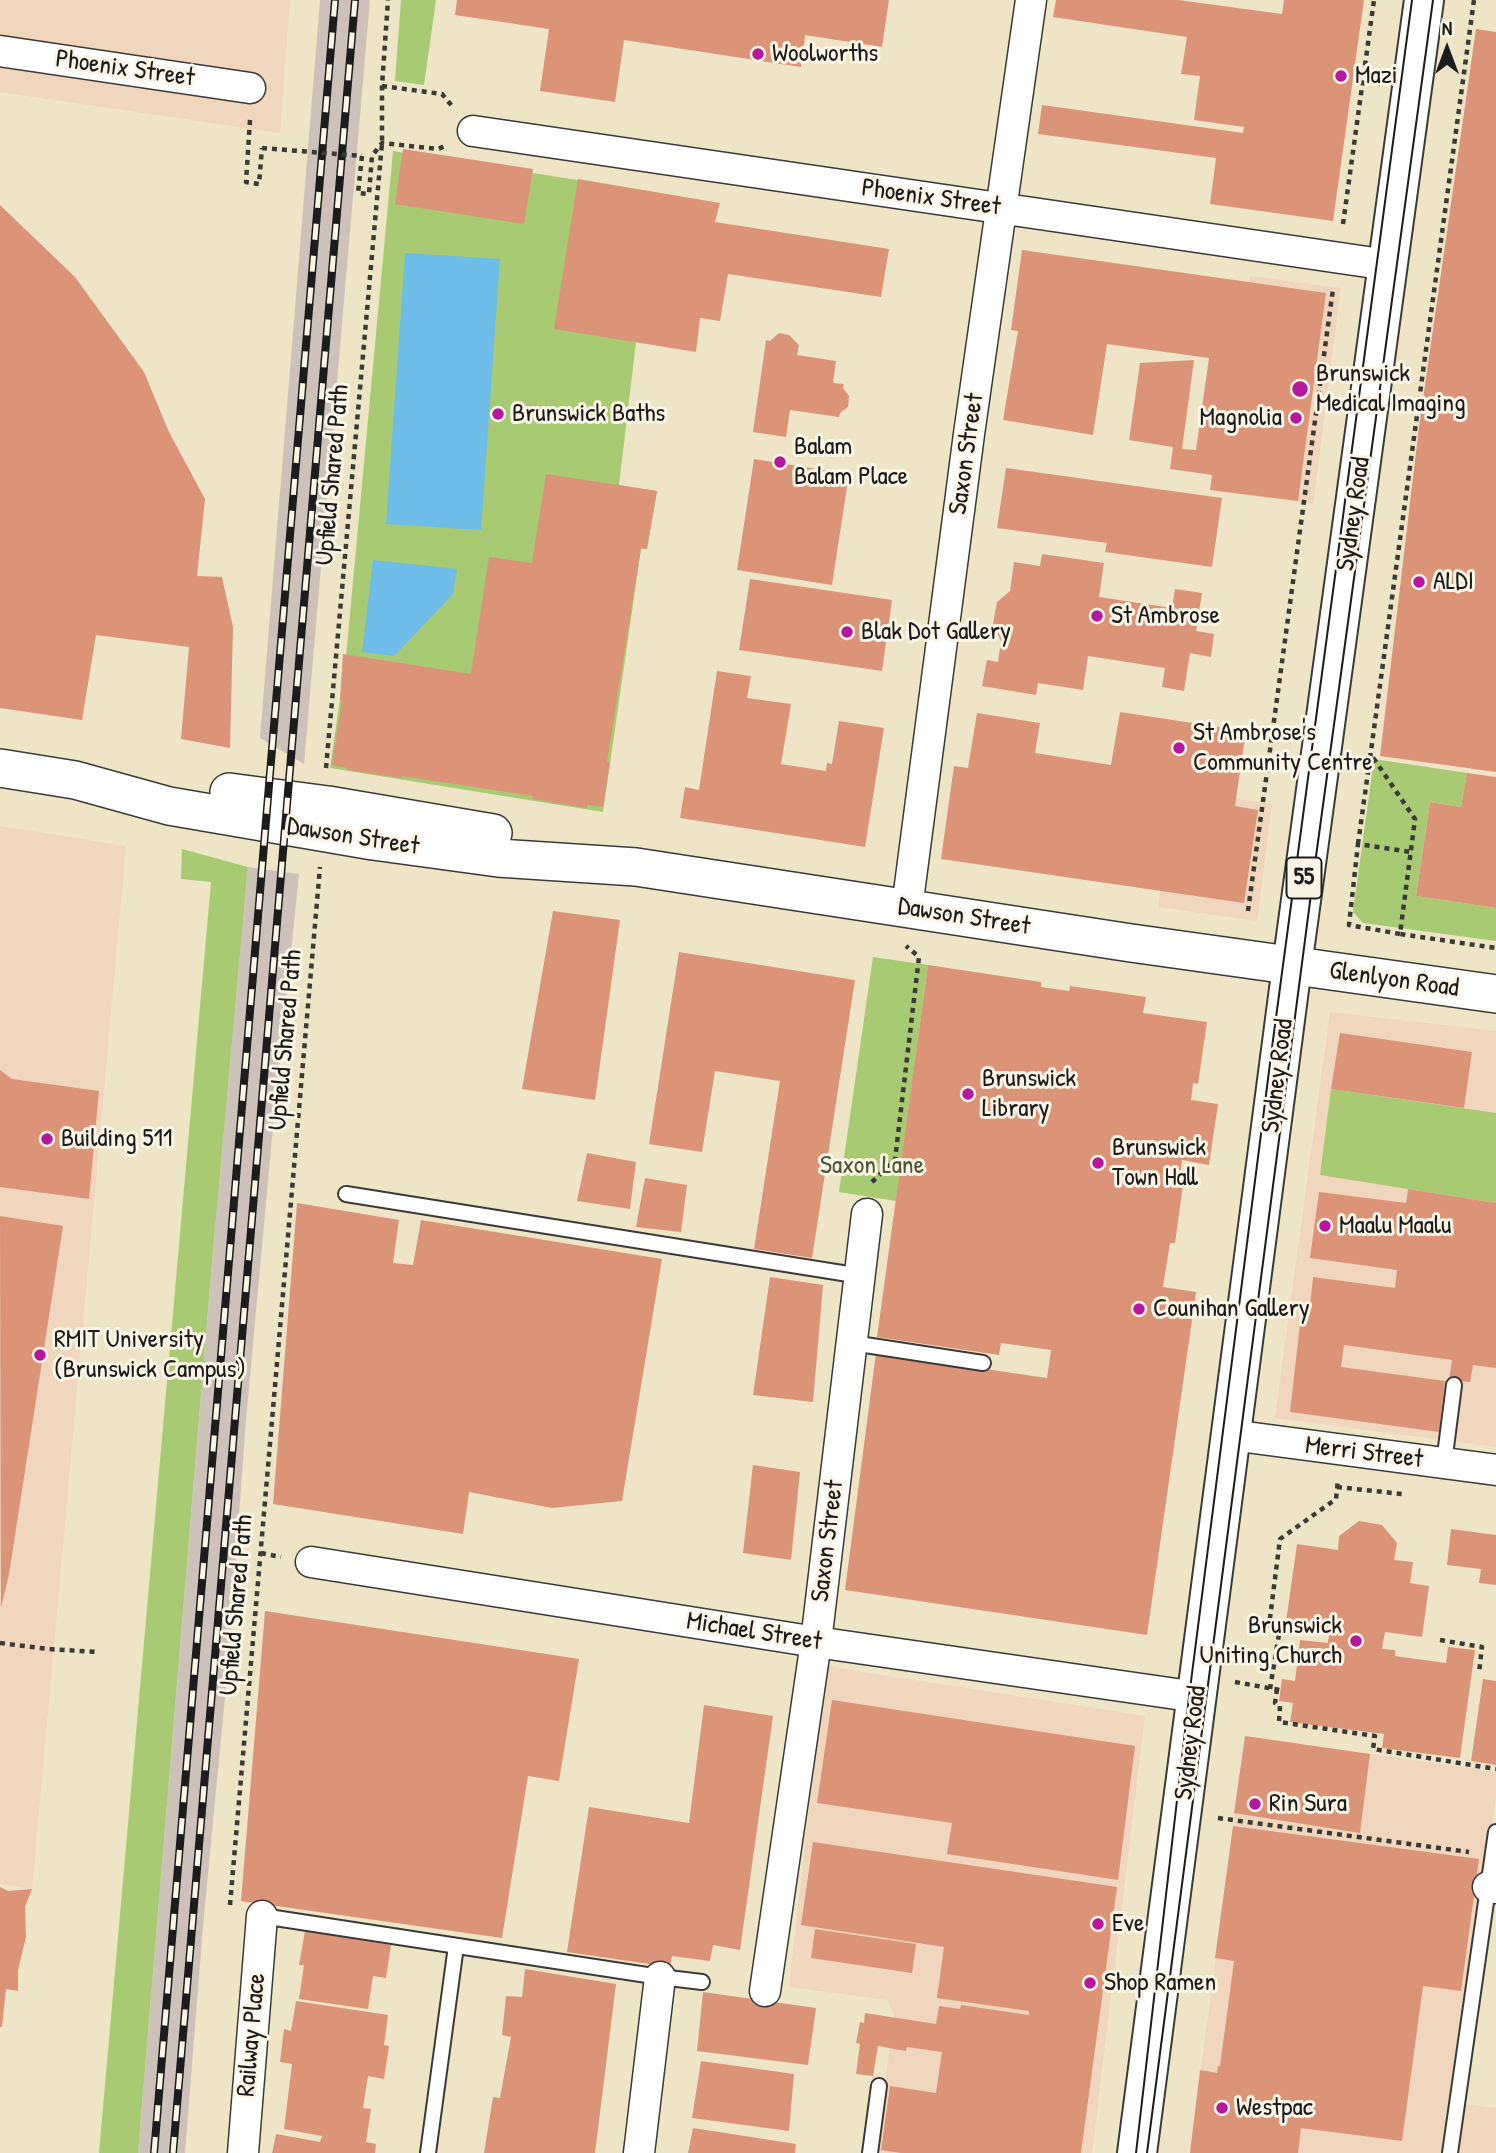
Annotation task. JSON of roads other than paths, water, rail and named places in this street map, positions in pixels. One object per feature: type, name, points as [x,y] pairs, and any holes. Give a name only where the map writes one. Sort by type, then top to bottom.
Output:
[{"type":"highway","name":"Sydney Road","points":[[1137,2153],[1292,966],[1424,0]]},
{"type":"street","name":"Saxon Street","points":[[907,908],[969,434],[1031,0]]},
{"type":"street","name":"Phoenix Street","points":[[0,51],[250,88]]},
{"type":"street","name":"Phoenix Street","points":[[473,131],[1388,264]]},
{"type":"street","name":"Dawson Street","points":[[0,768],[75,780],[170,785],[327,819],[502,835],[636,867],[1292,966]]},
{"type":"street","name":"Glenlyon Road","points":[[1292,966],[1496,994]]},
{"type":"street","name":"Saxon Street","points":[[765,1991],[816,1642],[867,1214]]},
{"type":"street","name":"Merri Street","points":[[1231,1435],[1496,1470]]},
{"type":"street","name":"Michael Street","points":[[311,1562],[816,1642],[1198,1687]]},
{"type":"street","name":"Railway Place","points":[[243,2153],[262,1916]]},
{"type":"street","points":[[639,2153],[660,1977]]},
{"type":"lane","points":[[345,1194],[861,1276]]},
{"type":"lane","points":[[852,1343],[983,1363]]},
{"type":"lane","points":[[1444,1463],[1454,1385]]},
{"type":"lane","points":[[1450,2153],[1492,1887],[1496,1832]]},
{"type":"lane","points":[[262,1916],[702,1982]]},
{"type":"lane","points":[[428,2153],[456,1945]]},
{"type":"lane","points":[[870,2153],[879,2087]]},
{"type":"water","points":[[405,253],[500,259],[481,530],[386,524]]},
{"type":"water","points":[[373,560],[457,569],[453,594],[394,656],[362,652]]},
{"type":"tram line","points":[[1136,2153],[1189,1697],[1273,1040],[1412,0]]},
{"type":"tram line","points":[[1147,2153],[1314,871],[1433,0]]},
{"type":"railway","points":[[154,2153],[335,0]]},
{"type":"railway","points":[[173,2153],[355,0]]},
{"type":"place","name":"Woolworths","points":[[758,54]]},
{"type":"place","name":"Mazi","points":[[1341,76]]},
{"type":"place","name":"Brunswick Medical Imaging","points":[[1300,389]]},
{"type":"place","name":"Brunswick Baths","points":[[498,414]]},
{"type":"place","name":"Magnolia","points":[[1296,418]]},
{"type":"place","name":"Balam Balam Place","points":[[780,462]]},
{"type":"place","name":"ALDI","points":[[1419,582]]},
{"type":"place","name":"St Ambrose","points":[[1097,616]]},
{"type":"place","name":"Blak Dot Gallery","points":[[847,632]]},
{"type":"place","name":"St Ambrose's Community Centre","points":[[1179,748]]},
{"type":"place","name":"Brunswick Library","points":[[968,1094]]},
{"type":"place","name":"Building 511","points":[[47,1139]]},
{"type":"place","name":"Brunswick Town Hall","points":[[1098,1163]]},
{"type":"place","name":"Maalu Maalu","points":[[1325,1226]]},
{"type":"place","name":"Counihan Gallery","points":[[1139,1309]]},
{"type":"place","name":"RMIT University (Brunswick Campus)","points":[[40,1355]]},
{"type":"place","name":"Brunswick Uniting Church","points":[[1356,1641]]},
{"type":"place","name":"Rin Sura","points":[[1255,1804]]},
{"type":"place","name":"Eve","points":[[1098,1924]]},
{"type":"place","name":"Shop Ramen","points":[[1090,1983]]},
{"type":"place","name":"Westpac","points":[[1222,2108]]},
{"type":"park label","name":"Saxon Lane","points":[[872,1166]]}]
